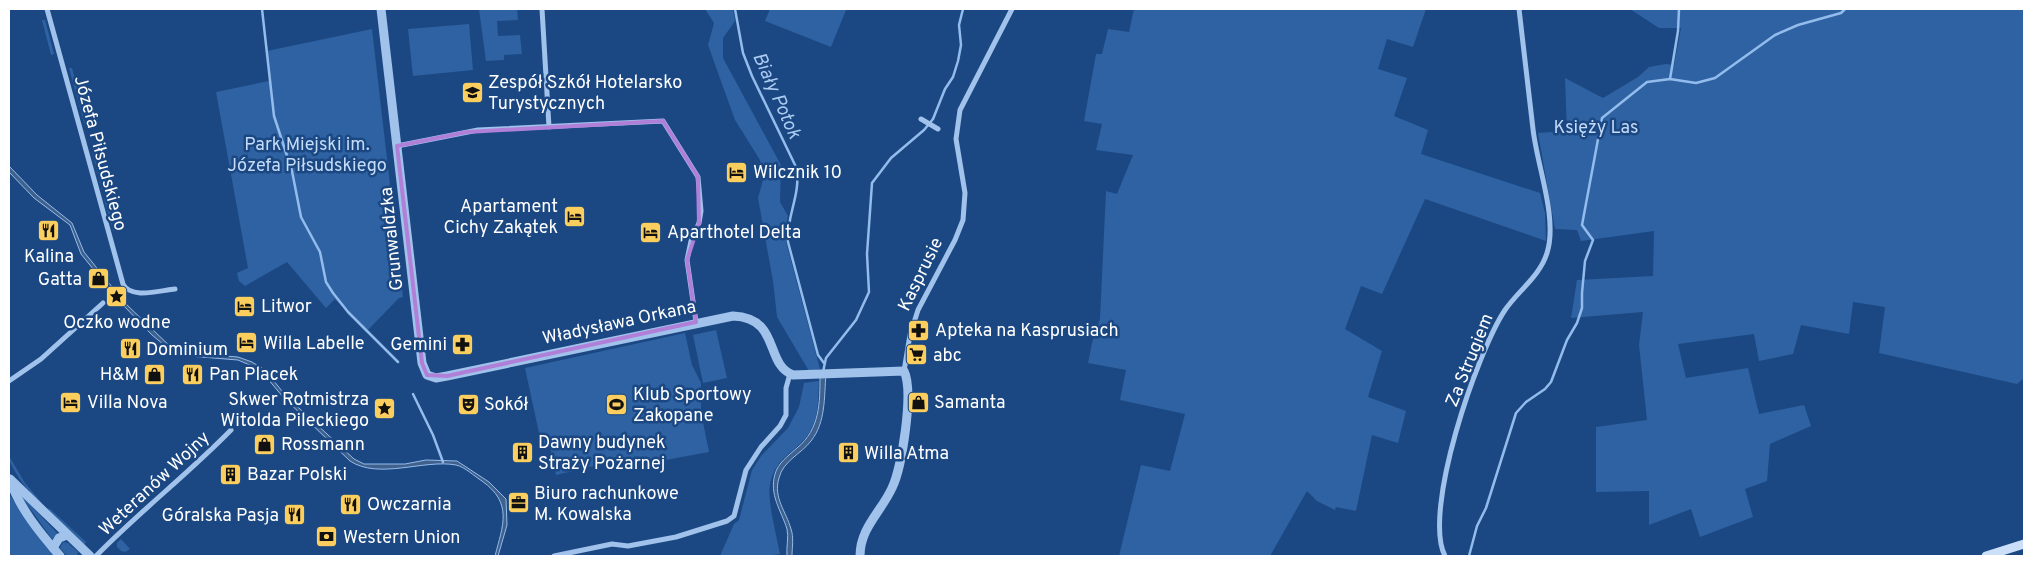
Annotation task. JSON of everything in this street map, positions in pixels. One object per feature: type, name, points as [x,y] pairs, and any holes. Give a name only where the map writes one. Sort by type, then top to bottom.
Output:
[{"type":"main road","points":[[1986,556],[2024,544]]},
{"type":"street","name":"Józefa Piłsudskiego","points":[[47,9],[120,276],[128,290],[140,292],[176,289]]},
{"type":"street","name":"Grunwaldzka","points":[[381,9],[422,363],[427,375]]},
{"type":"street","points":[[542,9],[549,127]]},
{"type":"street","name":"Kasprusie","points":[[860,556],[864,533],[890,492],[899,464],[907,412],[904,371],[910,335],[918,310],[955,240],[963,220],[965,193],[956,139],[961,107],[1012,9]]},
{"type":"street","name":"Za Strugiem","points":[[1445,556],[1440,542],[1441,512],[1447,465],[1464,405],[1485,348],[1505,310],[1533,277],[1547,254],[1551,235],[1543,179],[1533,130],[1530,87],[1519,9]]},
{"type":"street","points":[[921,119],[938,129]]},
{"type":"street","points":[[397,146],[478,130],[663,121],[698,177],[701,211],[687,260],[696,322]]},
{"type":"street","points":[[9,382],[41,359],[103,303]]},
{"type":"street","name":"Władysława Orkana","points":[[427,375],[436,378],[447,376],[696,322],[733,316],[744,317],[755,322],[767,335],[781,366],[790,374]]},
{"type":"street","points":[[554,556],[612,544],[628,546],[676,537],[727,521],[734,516],[746,470],[760,448],[780,426],[786,415],[786,388],[790,374],[812,375],[904,371]]},
{"type":"street","name":"Weteranów Wojny","points":[[96,556],[163,491],[202,459],[231,430]]},
{"type":"street","points":[[10,478],[90,556]]},
{"type":"street","points":[[10,478],[16,496],[60,556]]},
{"type":"street","points":[[53,548],[59,538],[67,535]]},
{"type":"highlighted area","points":[[663,121],[698,177],[699,223],[687,260],[696,322],[447,376],[427,375],[422,363],[397,146],[467,132]]},
{"type":"green space","points":[[479,9],[517,9],[518,20],[497,21],[498,36],[520,35],[522,54],[504,55],[504,60],[486,61]]},
{"type":"green space","points":[[705,9],[733,9],[735,21],[723,38],[723,58],[781,165],[780,202],[788,216],[785,228],[786,242],[820,369],[809,371],[777,317],[773,281],[758,198],[763,180],[760,160],[735,120],[708,45],[714,23]]},
{"type":"green space","points":[[770,9],[846,10],[831,47],[765,21]]},
{"type":"green space","points":[[1134,9],[1426,9],[1413,47],[1387,39],[1378,69],[1407,78],[1394,116],[1428,130],[1421,154],[1540,193],[1545,213],[1546,241],[1425,199],[1382,294],[1361,286],[1345,329],[1382,351],[1368,397],[1406,411],[1398,443],[1372,435],[1356,511],[1336,507],[1335,510],[1317,501],[1307,491],[1270,556],[1119,556],[1141,465],[1170,471],[1185,414],[1120,400],[1126,370],[1088,363],[1100,319],[1106,191],[1117,194],[1133,155],[1096,150],[1102,124],[1084,121],[1096,54],[1102,54],[1108,29],[1129,32]]},
{"type":"green space","name":"Księży Las","points":[[1630,9],[2024,9],[2024,378],[2017,384],[1879,353],[1885,307],[1853,302],[1849,334],[1801,325],[1793,354],[1759,361],[1754,334],[1678,344],[1686,378],[1748,368],[1759,414],[1804,405],[1811,426],[1770,444],[1767,481],[1745,489],[1753,517],[1700,537],[1691,509],[1649,525],[1649,491],[1596,492],[1596,427],[1647,420],[1639,345],[1643,312],[1571,318],[1577,280],[1653,276],[1654,231],[1581,241],[1577,230],[1555,229],[1538,133],[1567,131],[1565,78],[1603,98],[1638,77],[1649,67],[1666,64],[1674,65],[1681,28],[1659,28]]},
{"type":"green space","points":[[42,20],[45,20],[54,54],[51,55]]},
{"type":"green space","points":[[469,24],[473,70],[413,76],[408,29]]},
{"type":"green space","name":"Park Miejski im. Józefa Piłsudskiego","points":[[372,29],[403,297],[399,298],[366,332],[335,299],[326,308],[287,262],[245,286],[239,281],[237,273],[248,268],[216,92],[269,81],[267,51]]},
{"type":"green space","points":[[69,68],[72,68],[88,126],[85,127]]},
{"type":"green space","points":[[94,151],[105,189],[102,190],[92,153]]},
{"type":"green space","points":[[108,198],[116,230],[113,231],[104,199]]},
{"type":"green space","points":[[716,330],[727,378],[703,383],[693,335]]},
{"type":"green space","name":"Klub Sportowy Zakopane","points":[[685,333],[692,365],[701,383],[701,412],[709,452],[611,470],[610,462],[556,475],[550,446],[542,447],[525,368]]},
{"type":"green space","points":[[819,381],[817,411],[812,427],[802,442],[777,466],[770,485],[771,509],[780,554],[766,556],[720,556],[734,524],[739,520],[752,470],[761,456],[788,428],[799,407],[804,383]]},
{"type":"green space","points":[[9,456],[25,483],[42,503],[22,482],[13,468]]},
{"type":"green space","points":[[19,493],[58,534],[52,539]]},
{"type":"green space","points":[[9,494],[33,529],[54,556],[9,556]]},
{"type":"green space","points":[[49,508],[86,542],[84,545],[48,511]]},
{"type":"green space","points":[[121,539],[130,549],[125,552],[117,547],[117,543]]},
{"type":"green space","points":[[63,542],[68,543],[78,552],[77,556],[67,556],[60,548]]},
{"type":"shaded area","points":[[9,166],[37,195],[72,223],[84,252],[117,293],[123,297],[125,303],[176,352],[238,357],[252,362],[265,370],[286,396],[354,459],[364,464],[405,464],[426,460],[457,461],[489,482],[506,499],[507,525],[498,556],[495,556],[503,524],[502,506],[492,489],[482,481],[456,465],[443,464],[388,469],[374,469],[362,466],[350,461],[283,397],[262,372],[252,366],[238,360],[176,355],[152,335],[121,303],[120,298],[115,296],[81,254],[70,225],[34,198],[9,172]]},
{"type":"shaded area","points":[[826,374],[822,418],[816,434],[807,446],[784,467],[779,478],[779,498],[792,532],[792,556],[787,556],[788,532],[776,502],[774,489],[775,474],[781,463],[805,441],[810,433],[819,405],[820,375]]},
{"type":"waterway","points":[[262,9],[274,116],[292,171],[301,217],[320,252],[326,282],[348,312],[398,362]]},
{"type":"waterway","name":"Biały Potok","points":[[735,9],[743,53],[752,76],[796,167],[797,186],[789,223],[788,242],[818,355],[824,363]]},
{"type":"waterway","points":[[823,372],[826,358],[856,320],[869,292],[867,254],[872,183],[891,158],[924,130],[933,119],[945,89],[953,77],[958,61],[961,45],[959,25],[963,9]]},
{"type":"waterway","points":[[1670,79],[1678,31],[1679,9]]},
{"type":"waterway","points":[[1469,556],[1477,526],[1486,508],[1516,413],[1526,402],[1545,389],[1551,382],[1582,308],[1585,261],[1593,240],[1582,225],[1602,118],[1647,82],[1670,79],[1696,83],[1715,78],[1775,35],[1798,25],[1841,13],[1845,9]]},
{"type":"waterway","points":[[413,394],[433,435],[443,462]]},
{"type":"place","name":"Zespół Szkół Hotelarsko Turystycznych","points":[[472,92]]},
{"type":"place","name":"Wilcznik 10","points":[[737,172]]},
{"type":"place","name":"Apartament Cichy Zakątek","points":[[574,216]]},
{"type":"place","name":"Kalina","points":[[49,231]]},
{"type":"place","name":"Aparthotel Delta","points":[[651,232]]},
{"type":"place","name":"Gatta","points":[[98,279]]},
{"type":"place","name":"Oczko wodne","points":[[117,297]]},
{"type":"place","name":"Litwor","points":[[245,306]]},
{"type":"place","name":"Apteka na Kasprusiach","points":[[919,330]]},
{"type":"place","name":"Willa Labelle","points":[[247,343]]},
{"type":"place","name":"Gemini","points":[[463,344]]},
{"type":"place","name":"Dominium","points":[[130,349]]},
{"type":"place","name":"abc","points":[[917,355]]},
{"type":"place","name":"H&M","points":[[155,374]]},
{"type":"place","name":"Pan Placek","points":[[193,374]]},
{"type":"place","name":"Villa Nova","points":[[71,402]]},
{"type":"place","name":"Samanta","points":[[918,402]]},
{"type":"place","name":"Sokół","points":[[468,404]]},
{"type":"place","name":"Klub Sportowy Zakopane","points":[[617,404]]},
{"type":"place","name":"Skwer Rotmistrza Witolda Pileckiego","points":[[385,409]]},
{"type":"place","name":"Rossmann","points":[[265,444]]},
{"type":"place","name":"Dawny budynek Straży Pożarnej","points":[[522,452]]},
{"type":"place","name":"Willa Atma","points":[[848,453]]},
{"type":"place","name":"Bazar Polski","points":[[231,474]]},
{"type":"place","name":"Biuro rachunkowe M. Kowalska","points":[[518,503]]},
{"type":"place","name":"Owczarnia","points":[[351,504]]},
{"type":"place","name":"Góralska Pasja","points":[[295,515]]},
{"type":"place","name":"Western Union","points":[[327,537]]}]
